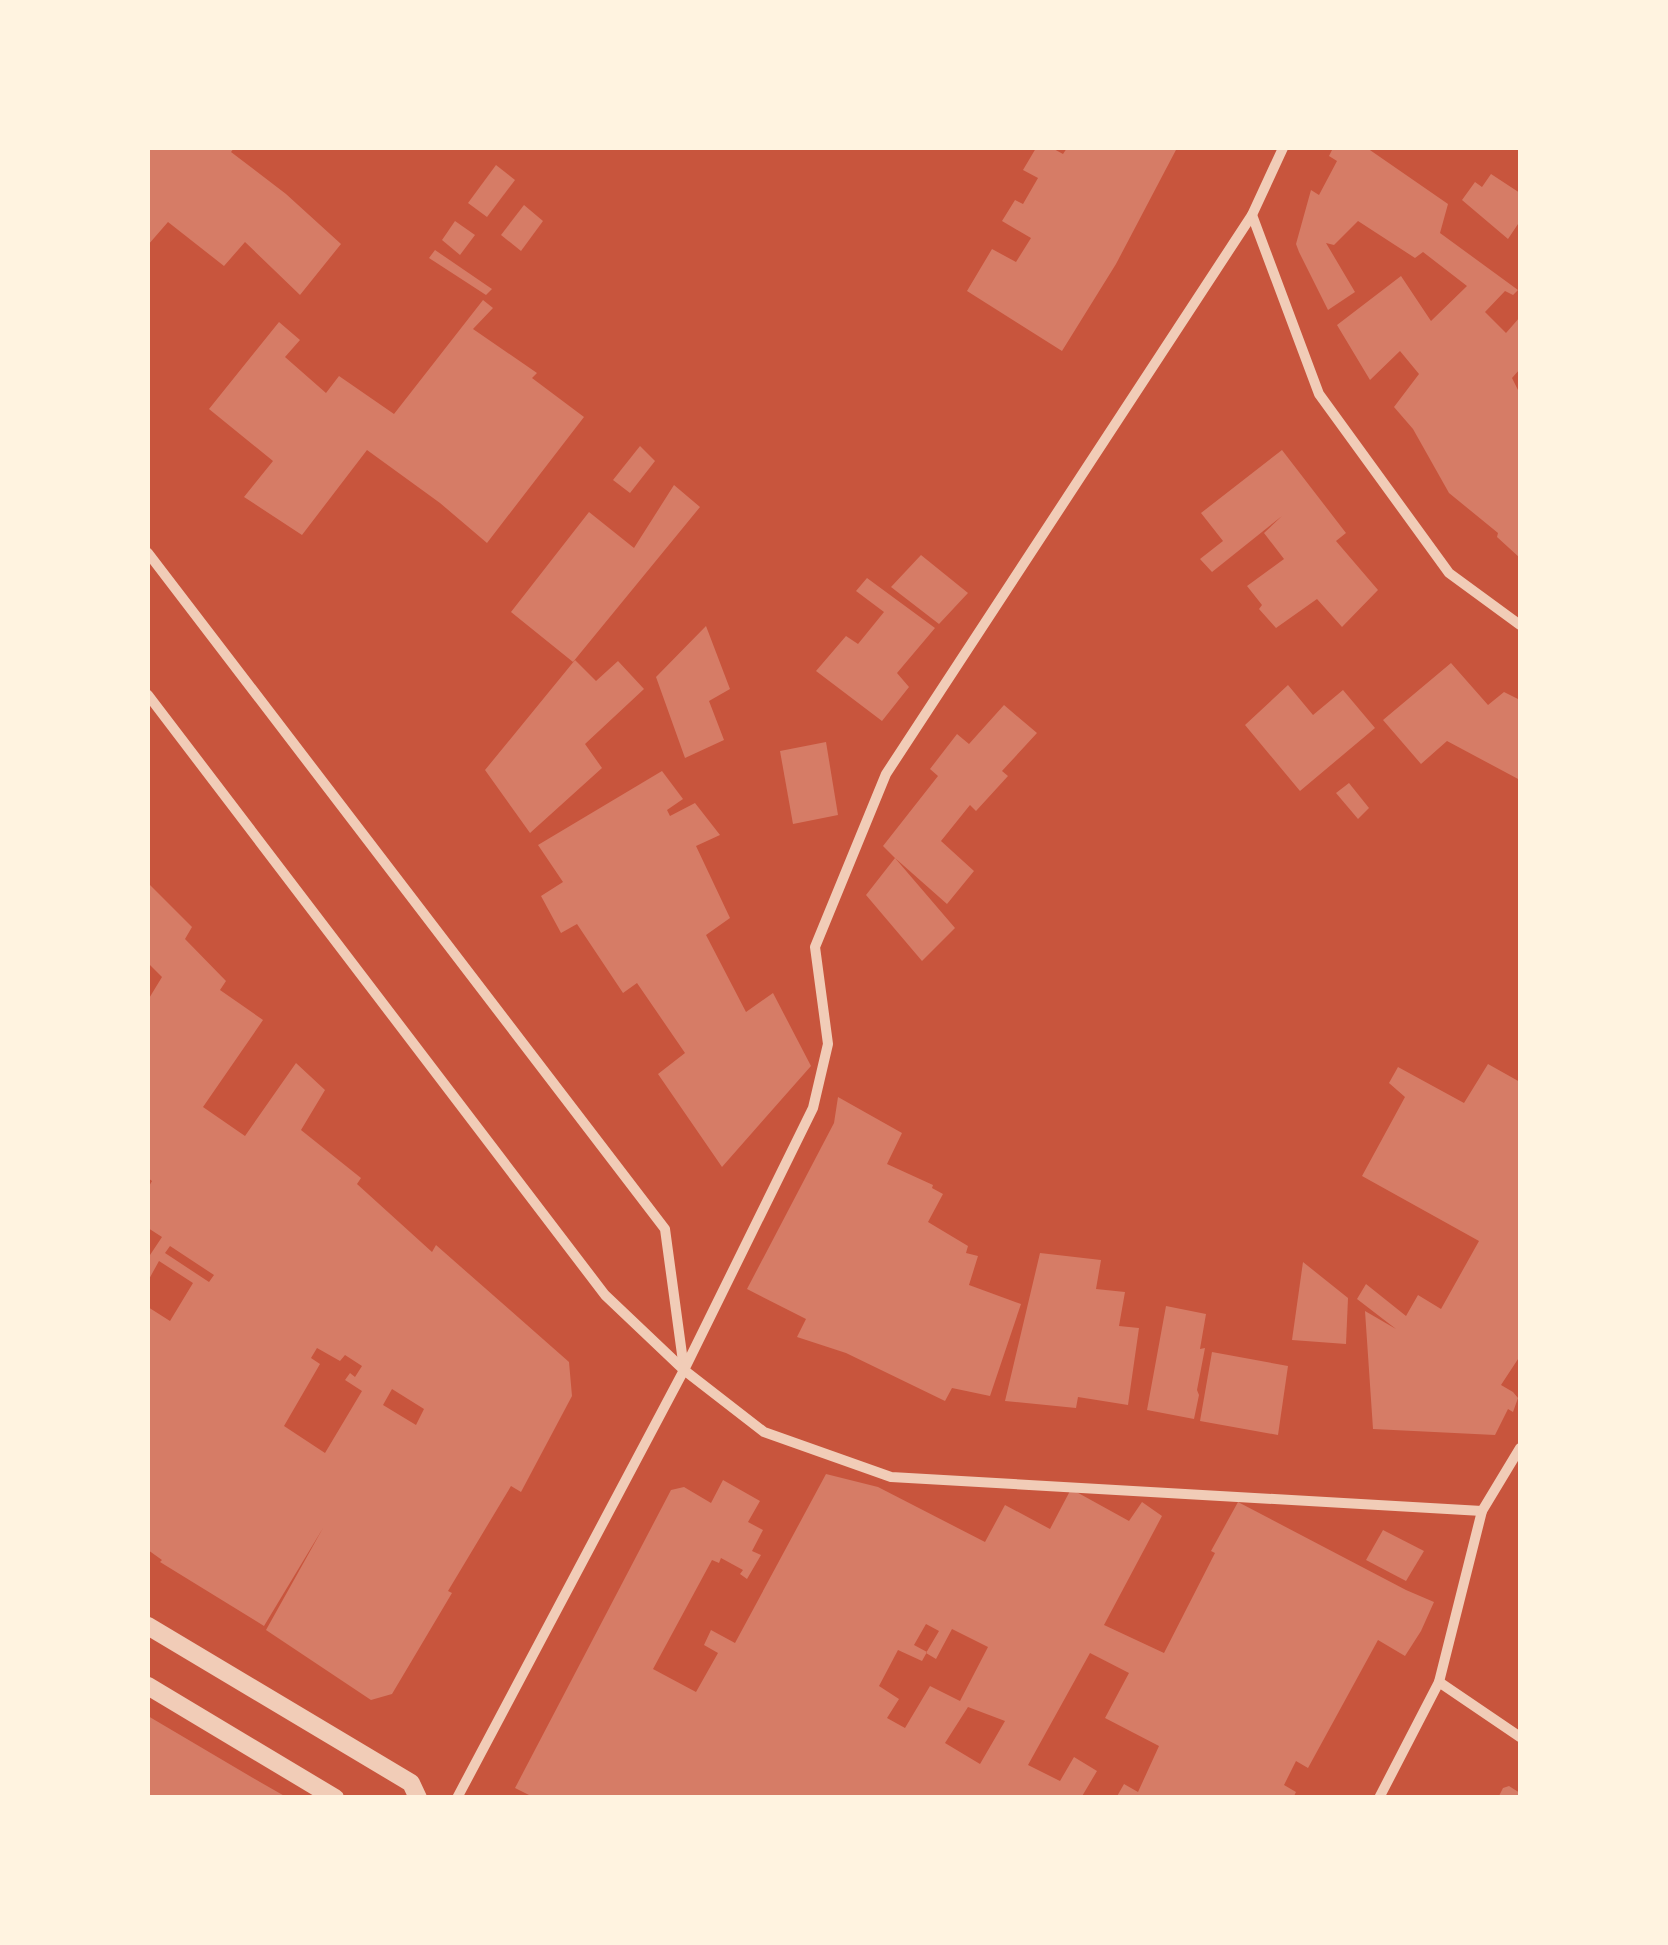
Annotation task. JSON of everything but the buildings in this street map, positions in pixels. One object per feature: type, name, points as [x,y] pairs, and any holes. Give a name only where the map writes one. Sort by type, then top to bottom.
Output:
[{"type":"street","points":[[457,1798],[684,1370],[812,1108],[828,1044],[815,947],[886,774],[1252,215],[1282,148]]},
{"type":"street","points":[[1252,215],[1319,394],[1449,573],[1520,625]]},
{"type":"street","points":[[148,553],[665,1229],[684,1370]]},
{"type":"street","points":[[148,695],[605,1295],[684,1370],[764,1432],[890,1477],[1482,1511]]},
{"type":"street","points":[[1379,1798],[1439,1682],[1482,1511],[1520,1448]]},
{"type":"street","points":[[148,1626],[410,1784],[418,1798]]},
{"type":"street","points":[[1439,1682],[1520,1737]]},
{"type":"street","points":[[148,1686],[335,1798]]}]
